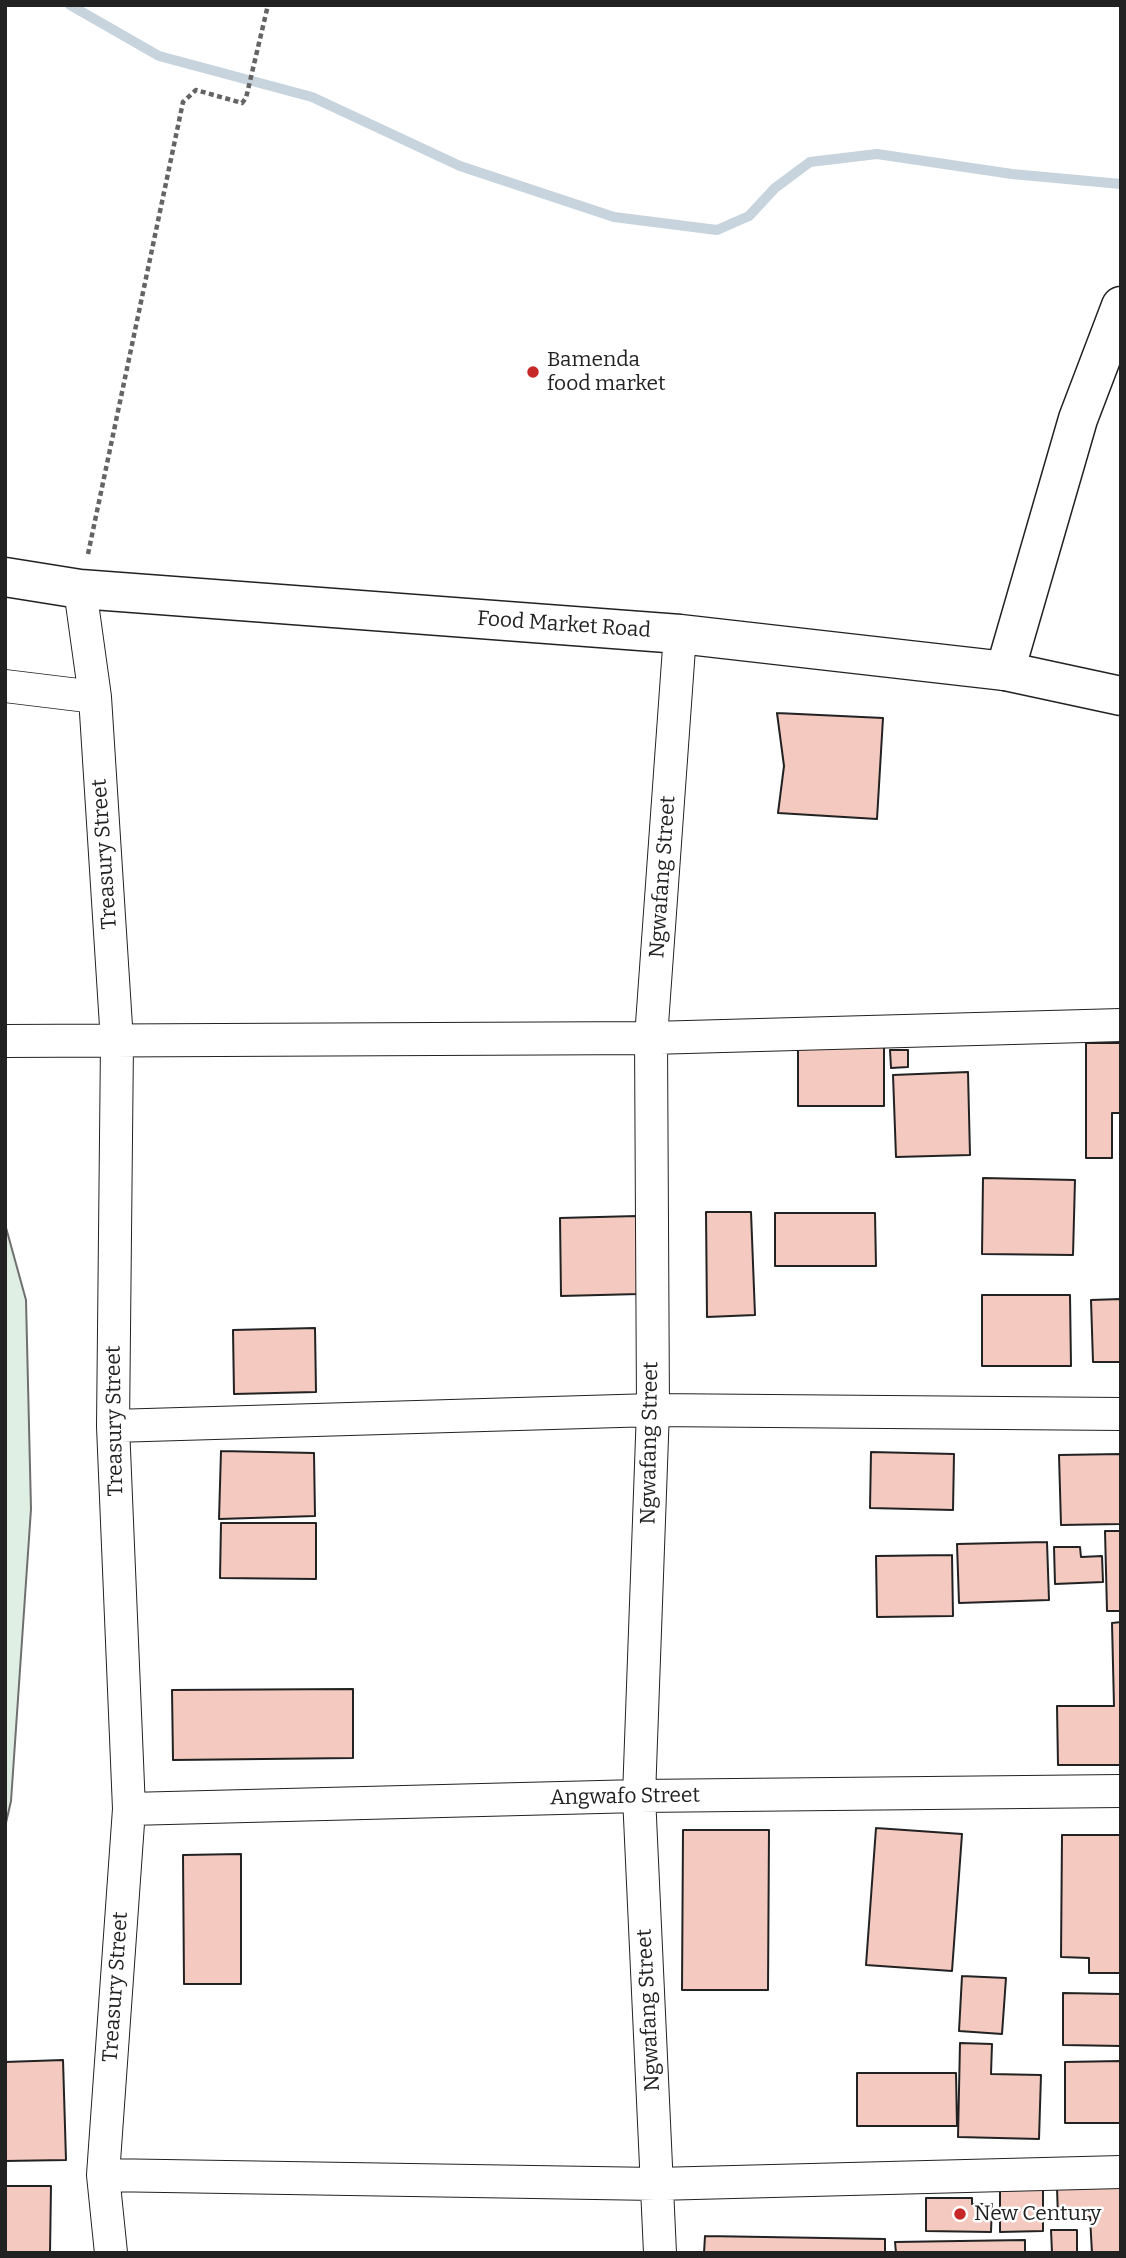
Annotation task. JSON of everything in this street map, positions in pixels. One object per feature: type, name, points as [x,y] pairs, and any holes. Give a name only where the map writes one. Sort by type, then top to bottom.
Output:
[{"type":"main road","points":[[1004,671],[1078,419],[1121,306]]},
{"type":"main road","name":"Food Market Road","points":[[5,577],[80,589],[680,634],[1004,671],[1121,695]]},
{"type":"street","name":"Treasury Street","points":[[80,589],[94,697],[117,1042],[113,1426],[129,1810],[103,2175],[111,2253]]},
{"type":"street","name":"Ngwafang Street","points":[[660,2253],[639,1796],[653,1410],[651,1038],[680,634]]},
{"type":"street","points":[[5,686],[94,697]]},
{"type":"street","points":[[5,1041],[651,1038],[1121,1025]]},
{"type":"street","points":[[113,1426],[653,1410],[1121,1414]]},
{"type":"street","name":"Angwafo Street","points":[[129,1810],[639,1796],[1121,1791]]},
{"type":"street","points":[[103,2175],[656,2184],[1121,2172]]},
{"type":"path","points":[[80,589],[183,102],[196,90],[237,103],[246,98],[268,5]]},
{"type":"green space","points":[[5,1224],[26,1300],[31,1509],[11,1801],[5,1827]]},
{"type":"building","points":[[777,713],[883,718],[877,819],[778,813],[784,766]]},
{"type":"building","points":[[1086,1043],[1121,1043],[1121,1113],[1112,1113],[1112,1158],[1086,1158]]},
{"type":"building","points":[[798,1045],[884,1045],[884,1106],[798,1106]]},
{"type":"building","points":[[890,1050],[908,1050],[908,1067],[891,1068]]},
{"type":"building","points":[[968,1072],[970,1155],[896,1157],[893,1075]]},
{"type":"building","points":[[983,1178],[1075,1180],[1073,1255],[982,1254]]},
{"type":"building","points":[[706,1212],[751,1212],[755,1315],[707,1317]]},
{"type":"building","points":[[775,1213],[875,1213],[876,1266],[775,1266]]},
{"type":"building","points":[[637,1216],[639,1294],[561,1296],[560,1218]]},
{"type":"building","points":[[982,1295],[1070,1295],[1071,1366],[982,1366]]},
{"type":"building","points":[[1121,1299],[1121,1362],[1093,1362],[1091,1300]]},
{"type":"building","points":[[315,1328],[316,1392],[234,1394],[233,1330]]},
{"type":"building","points":[[221,1451],[314,1453],[315,1516],[219,1519]]},
{"type":"building","points":[[871,1452],[954,1454],[953,1510],[870,1508]]},
{"type":"building","points":[[1121,1454],[1121,1524],[1061,1525],[1059,1455]]},
{"type":"building","points":[[221,1523],[316,1523],[316,1579],[220,1578]]},
{"type":"building","points":[[1105,1531],[1121,1531],[1121,1611],[1107,1611]]},
{"type":"building","points":[[1047,1542],[1049,1600],[959,1603],[957,1544]]},
{"type":"building","points":[[1054,1547],[1080,1547],[1081,1557],[1102,1556],[1103,1582],[1055,1584]]},
{"type":"building","points":[[952,1555],[953,1616],[877,1617],[876,1556]]},
{"type":"building","points":[[1121,1622],[1121,1765],[1058,1765],[1057,1706],[1114,1706],[1112,1623]]},
{"type":"building","points":[[353,1689],[353,1758],[173,1760],[172,1690]]},
{"type":"building","points":[[876,1828],[962,1834],[952,1971],[866,1965]]},
{"type":"building","points":[[683,1830],[769,1830],[768,1990],[682,1990]]},
{"type":"building","points":[[1062,1835],[1121,1835],[1121,1973],[1089,1973],[1089,1958],[1061,1957]]},
{"type":"building","points":[[241,1854],[241,1984],[184,1984],[183,1855]]},
{"type":"building","points":[[962,1976],[1006,1978],[1002,2034],[959,2031]]},
{"type":"building","points":[[1063,1993],[1121,1994],[1121,2046],[1063,2045]]},
{"type":"building","points":[[960,2043],[992,2044],[991,2074],[1041,2075],[1039,2139],[958,2137]]},
{"type":"building","points":[[63,2060],[66,2160],[5,2161],[5,2062]]},
{"type":"building","points":[[1121,2061],[1121,2123],[1065,2123],[1065,2062]]},
{"type":"building","points":[[857,2073],[956,2073],[957,2126],[857,2126]]},
{"type":"building","points":[[1000,2184],[1043,2184],[1043,2231],[1000,2232]]},
{"type":"building","points":[[1121,2184],[1121,2253],[1092,2253],[1090,2217],[1058,2219],[1057,2187]]},
{"type":"building","points":[[5,2186],[51,2186],[50,2253],[5,2253]]},
{"type":"building","points":[[926,2198],[972,2198],[972,2204],[992,2204],[991,2232],[926,2231]]},
{"type":"building","points":[[1051,2230],[1077,2230],[1077,2253],[1052,2253]]},
{"type":"building","points":[[705,2236],[885,2239],[885,2253],[704,2253]]},
{"type":"building","points":[[1025,2240],[1025,2253],[896,2253],[895,2242]]},
{"type":"waterway","points":[[70,5],[159,56],[312,97],[460,166],[614,217],[717,230],[749,216],[775,188],[810,162],[877,154],[1012,174],[1121,184]]},
{"type":"place","name":"Bamenda food market","points":[[533,372]]},
{"type":"place","name":"New Century","points":[[960,2214]]}]
